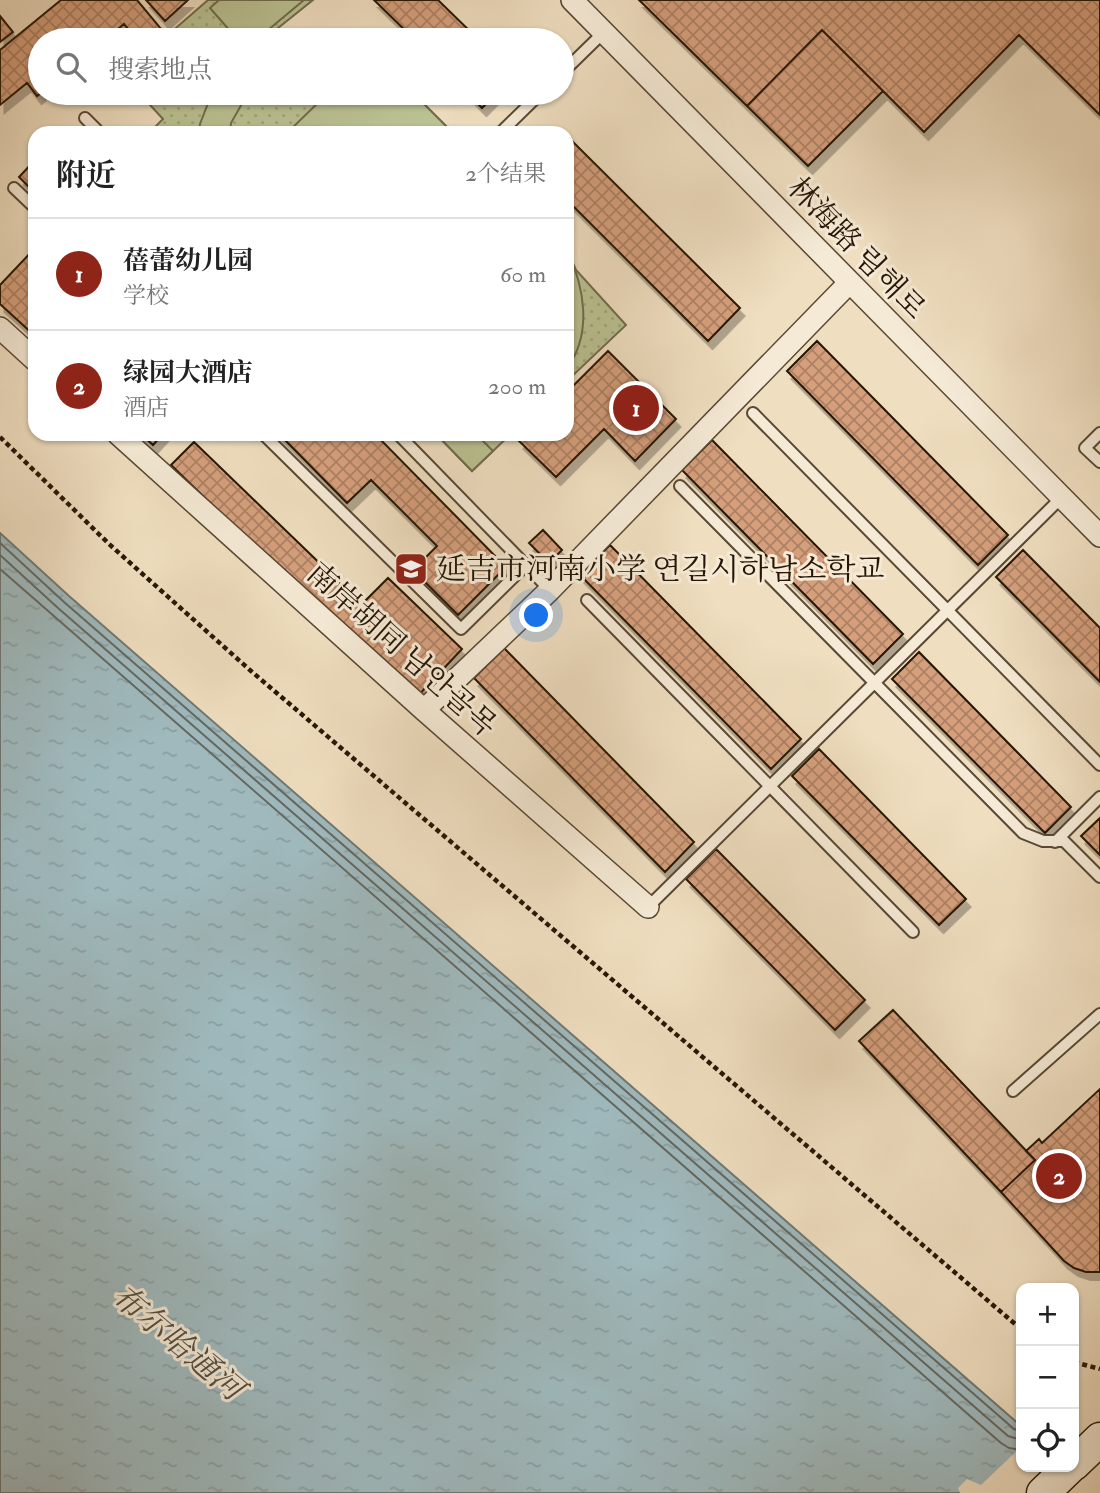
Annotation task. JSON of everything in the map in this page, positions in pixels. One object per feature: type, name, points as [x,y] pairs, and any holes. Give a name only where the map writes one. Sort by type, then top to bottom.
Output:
[{"type":"main road","points":[[1079,1458],[1100,1439]]},
{"type":"main road","points":[[1043,1493],[1065,1472]]},
{"type":"street","name":"林海路 림해로","points":[[572,0],[1100,537]]},
{"type":"street","points":[[424,710],[550,590],[849,283]]},
{"type":"street","points":[[0,328],[28,354]]},
{"type":"street","name":"南岸胡同 남안골목","points":[[126,441],[424,710],[648,907]]},
{"type":"lane","points":[[574,61],[604,32]]},
{"type":"lane","points":[[507,126],[529,105]]},
{"type":"lane","points":[[85,118],[93,126]]},
{"type":"lane","points":[[14,188],[28,201]]},
{"type":"lane","points":[[753,413],[1100,765]]},
{"type":"lane","points":[[1100,433],[1085,448],[1100,462]]},
{"type":"lane","points":[[270,441],[461,629],[527,564]]},
{"type":"lane","points":[[405,441],[550,590]]},
{"type":"lane","points":[[680,486],[1023,833],[1032,839],[1064,841],[1100,877]]},
{"type":"lane","points":[[648,907],[1060,498]]},
{"type":"lane","points":[[587,600],[913,932]]},
{"type":"lane","points":[[1055,842],[1100,797]]},
{"type":"lane","points":[[1013,1091],[1100,1014]]},
{"type":"path","points":[[0,437],[109,544],[251,671],[1016,1325]]},
{"type":"path","points":[[1079,1363],[1100,1369]]},
{"type":"green space","points":[[208,0],[313,0],[278,28],[176,28]]},
{"type":"green space","points":[[219,0],[304,0],[270,28],[228,28],[210,8]]},
{"type":"green space","points":[[150,105],[425,105],[446,126],[156,126],[163,119]]},
{"type":"green space","points":[[207,105],[241,105],[231,126],[200,124]]},
{"type":"green space","points":[[316,105],[425,105],[446,126],[294,126]]},
{"type":"green space","points":[[574,266],[576,270],[626,325],[574,374]]},
{"type":"green space","points":[[574,267],[583,309],[583,325],[575,354]]},
{"type":"green space","points":[[443,441],[504,441],[472,471]]},
{"type":"green space","points":[[443,441],[483,441],[493,451],[472,471]]},
{"type":"water","name":"布尔哈通河","points":[[0,533],[1016,1422],[1016,1472],[1036,1472],[1098,1493],[0,1493]]},
{"type":"pier","points":[[1016,1452],[1016,1472],[1079,1472],[1100,1490],[1100,1493],[960,1493],[958,1488],[967,1479],[981,1485]]},
{"type":"building","points":[[61,0],[137,0],[160,28],[127,28],[124,24],[119,28],[28,28],[28,84],[0,105],[0,50]]},
{"type":"building","points":[[146,0],[188,0],[165,21]]},
{"type":"building","points":[[374,0],[438,0],[467,28],[403,28]]},
{"type":"building","points":[[639,0],[1100,0],[1100,115],[1019,35],[924,132],[822,30],[747,106]]},
{"type":"building","points":[[0,16],[13,32],[0,42]]},
{"type":"building","points":[[822,30],[883,91],[808,166],[747,106]]},
{"type":"building","points":[[574,143],[740,308],[708,341],[574,207]]},
{"type":"building","points":[[28,167],[28,186],[19,177]]},
{"type":"building","points":[[28,255],[28,330],[0,304],[0,285]]},
{"type":"building","points":[[817,341],[1008,535],[978,565],[787,371]]},
{"type":"building","points":[[608,351],[676,419],[635,461],[604,429],[556,477],[519,441],[574,441],[574,385]]},
{"type":"building","points":[[712,440],[903,634],[873,664],[682,470]]},
{"type":"building","points":[[286,441],[382,441],[506,567],[458,615],[413,570],[437,546],[371,480],[347,503]]},
{"type":"building","points":[[194,442],[362,604],[388,578],[462,649],[414,700],[171,465]]},
{"type":"building","points":[[543,530],[562,550],[549,563],[529,543]]},
{"type":"building","points":[[610,545],[801,739],[771,769],[580,575]]},
{"type":"building","points":[[1023,550],[1100,628],[1100,682],[996,577]]},
{"type":"building","points":[[504,648],[694,842],[665,872],[474,678]]},
{"type":"building","points":[[919,652],[1071,807],[1045,833],[892,679]]},
{"type":"building","points":[[819,749],[966,899],[939,925],[792,776]]},
{"type":"building","points":[[1100,818],[1100,855],[1081,836]]},
{"type":"building","points":[[716,849],[865,1000],[835,1030],[686,879]]},
{"type":"building","points":[[893,1010],[1035,1160],[1001,1192],[859,1041]]},
{"type":"building","points":[[1100,1089],[1100,1272],[1086,1272],[1064,1261],[1001,1192],[1035,1160],[1026,1151],[1039,1139],[1042,1143]]},
{"type":"place","name":"蓓蕾幼儿园","points":[[636,408]]},
{"type":"place","name":"延吉市河南小学 연길시하남소학교","points":[[411,569]]},
{"type":"place","name":"绿园大酒店","points":[[1059,1176]]}]
